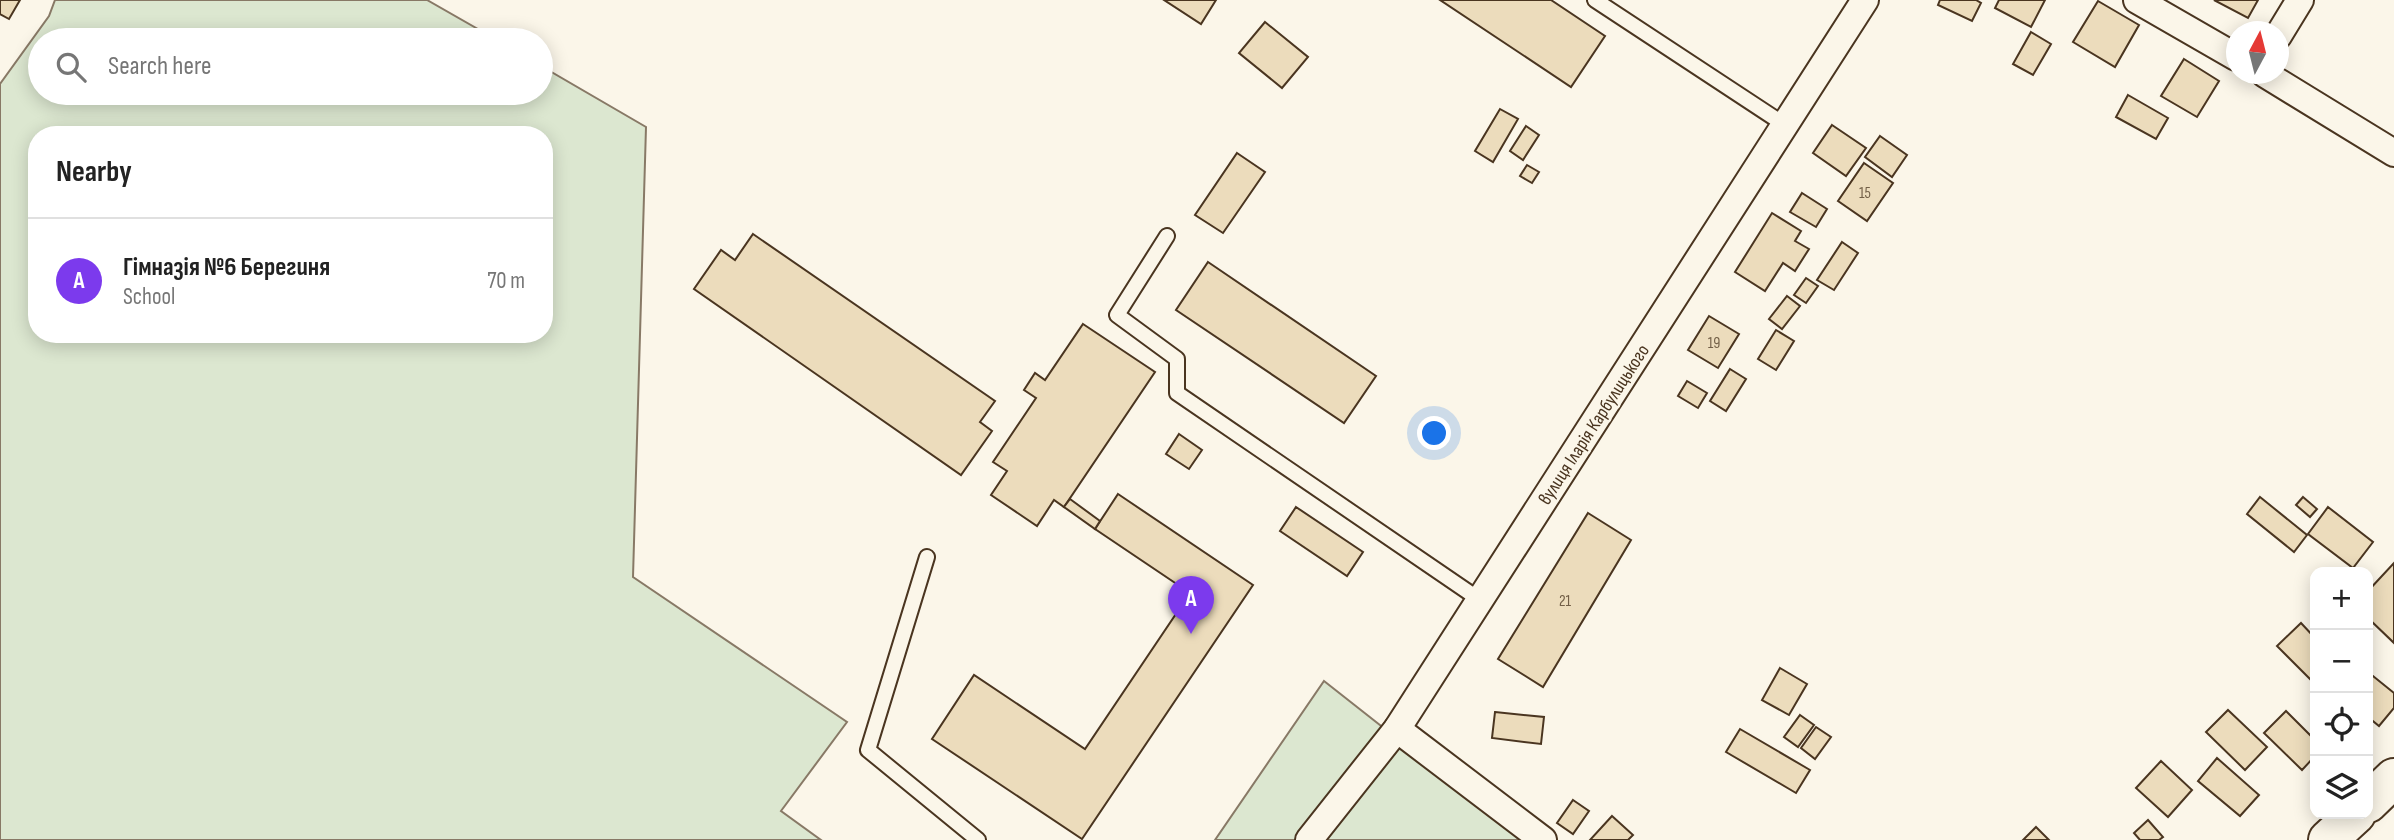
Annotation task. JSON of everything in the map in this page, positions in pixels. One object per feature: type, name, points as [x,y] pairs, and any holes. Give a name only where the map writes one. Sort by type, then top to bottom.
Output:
[{"type":"main road","points":[[2373,798],[2394,778]]},
{"type":"main road","points":[[2328,840],[2351,819]]},
{"type":"street","name":"вулиця Іларія Карбулицького","points":[[1309,840],[1397,729],[1865,0]]},
{"type":"street","points":[[2137,0],[2226,51]]},
{"type":"street","points":[[2287,21],[2300,0]]},
{"type":"street","points":[[2281,84],[2394,153]]},
{"type":"street","points":[[1397,729],[1543,840]]},
{"type":"lane","points":[[1595,0],[1785,125]]},
{"type":"lane","points":[[1167,236],[1116,315],[1177,359],[1177,393],[1480,600]]},
{"type":"lane","points":[[927,557],[868,750],[978,840]]},
{"type":"green space","points":[[55,0],[427,0],[476,28],[40,28]]},
{"type":"green space","points":[[28,45],[28,105],[553,105],[553,73],[646,127],[633,577],[847,722],[781,811],[821,840],[0,840],[0,84]]},
{"type":"green space","points":[[1324,681],[1526,840],[1215,840]]},
{"type":"building","points":[[0,0],[20,0],[9,19],[0,14]]},
{"type":"building","points":[[1164,0],[1216,0],[1201,24]]},
{"type":"building","points":[[1440,0],[1551,0],[1605,36],[1571,87]]},
{"type":"building","points":[[1940,0],[1976,0],[1981,3],[1972,21],[1938,5]]},
{"type":"building","points":[[1999,0],[2045,0],[2031,27],[1995,8]]},
{"type":"building","points":[[2214,0],[2258,0],[2248,18]]},
{"type":"building","points":[[2098,1],[2139,25],[2115,67],[2073,42]]},
{"type":"building","points":[[1265,22],[1308,57],[1282,88],[1239,53]]},
{"type":"building","points":[[2031,32],[2051,44],[2033,75],[2013,64]]},
{"type":"building","points":[[2184,59],[2219,81],[2197,117],[2161,96]]},
{"type":"building","points":[[2128,95],[2168,118],[2156,139],[2116,117]]},
{"type":"building","points":[[1500,109],[1518,119],[1493,162],[1475,151]]},
{"type":"building","points":[[1832,125],[1866,148],[1846,176],[1813,153]]},
{"type":"building","points":[[1526,126],[1539,135],[1523,160],[1510,151]]},
{"type":"building","points":[[1880,136],[1907,155],[1892,177],[1865,157]]},
{"type":"building","points":[[1237,153],[1265,172],[1223,233],[1195,215]]},
{"type":"building","points":[[1864,163],[1893,183],[1867,221],[1838,201]]},
{"type":"building","points":[[1527,165],[1539,172],[1532,183],[1520,176]]},
{"type":"building","points":[[1802,193],[1827,209],[1816,227],[1790,212]]},
{"type":"building","points":[[1772,213],[1801,231],[1795,241],[1809,249],[1795,271],[1783,263],[1765,291],[1735,272]]},
{"type":"building","points":[[753,234],[995,401],[980,422],[992,431],[961,475],[694,289],[721,250],[735,260]]},
{"type":"building","points":[[1842,242],[1858,253],[1834,290],[1817,280]]},
{"type":"building","points":[[1208,262],[1376,376],[1344,423],[1176,310]]},
{"type":"building","points":[[1806,278],[1818,286],[1806,303],[1794,295]]},
{"type":"building","points":[[1787,296],[1800,306],[1782,329],[1769,319]]},
{"type":"building","points":[[1709,316],[1739,334],[1718,368],[1688,350]]},
{"type":"building","points":[[1083,324],[1155,372],[1064,507],[1054,500],[1037,526],[991,495],[1007,471],[993,462],[1036,398],[1024,390],[1035,373],[1045,380]]},
{"type":"building","points":[[1776,330],[1794,341],[1776,370],[1758,359]]},
{"type":"building","points":[[1730,369],[1746,379],[1726,411],[1710,401]]},
{"type":"building","points":[[1687,381],[1707,393],[1698,408],[1678,396]]},
{"type":"building","points":[[1179,434],[1202,450],[1189,469],[1166,454]]},
{"type":"building","points":[[1118,494],[1253,585],[1082,839],[932,739],[974,675],[1085,749],[1190,593],[1095,529]]},
{"type":"building","points":[[2260,497],[2307,535],[2294,552],[2247,514]]},
{"type":"building","points":[[2303,497],[2317,509],[2310,517],[2296,505]]},
{"type":"building","points":[[1070,499],[1100,521],[1095,529],[1064,507]]},
{"type":"building","points":[[1296,507],[1363,552],[1347,576],[1280,531]]},
{"type":"building","points":[[2328,507],[2373,542],[2352,567],[2308,534]]},
{"type":"building","points":[[1588,513],[1631,540],[1543,687],[1498,659]]},
{"type":"building","points":[[2394,563],[2394,643],[2373,623],[2373,586]]},
{"type":"building","points":[[2301,623],[2310,633],[2310,679],[2277,646]]},
{"type":"building","points":[[1780,668],[1807,684],[1789,715],[1762,700]]},
{"type":"building","points":[[2373,676],[2394,693],[2394,708],[2379,726],[2373,721]]},
{"type":"building","points":[[2228,710],[2267,747],[2245,770],[2206,732]]},
{"type":"building","points":[[2286,711],[2310,735],[2310,761],[2302,770],[2264,733]]},
{"type":"building","points":[[1495,712],[1544,717],[1541,744],[1492,738]]},
{"type":"building","points":[[1800,715],[1814,725],[1798,747],[1784,737]]},
{"type":"building","points":[[1816,727],[1831,737],[1815,759],[1801,748]]},
{"type":"building","points":[[1740,729],[1810,770],[1796,793],[1726,752]]},
{"type":"building","points":[[2217,758],[2259,795],[2240,816],[2198,781]]},
{"type":"building","points":[[2161,761],[2192,790],[2168,817],[2136,788]]},
{"type":"building","points":[[1573,800],[1589,811],[1573,834],[1557,823]]},
{"type":"building","points":[[1612,816],[1633,835],[1628,840],[1590,840]]},
{"type":"building","points":[[2148,820],[2163,837],[2159,840],[2140,840],[2134,833]]},
{"type":"building","points":[[2036,827],[2049,840],[2023,840]]},
{"type":"place","name":"Гімназія №6 Берегиня","points":[[1191,634]]}]
